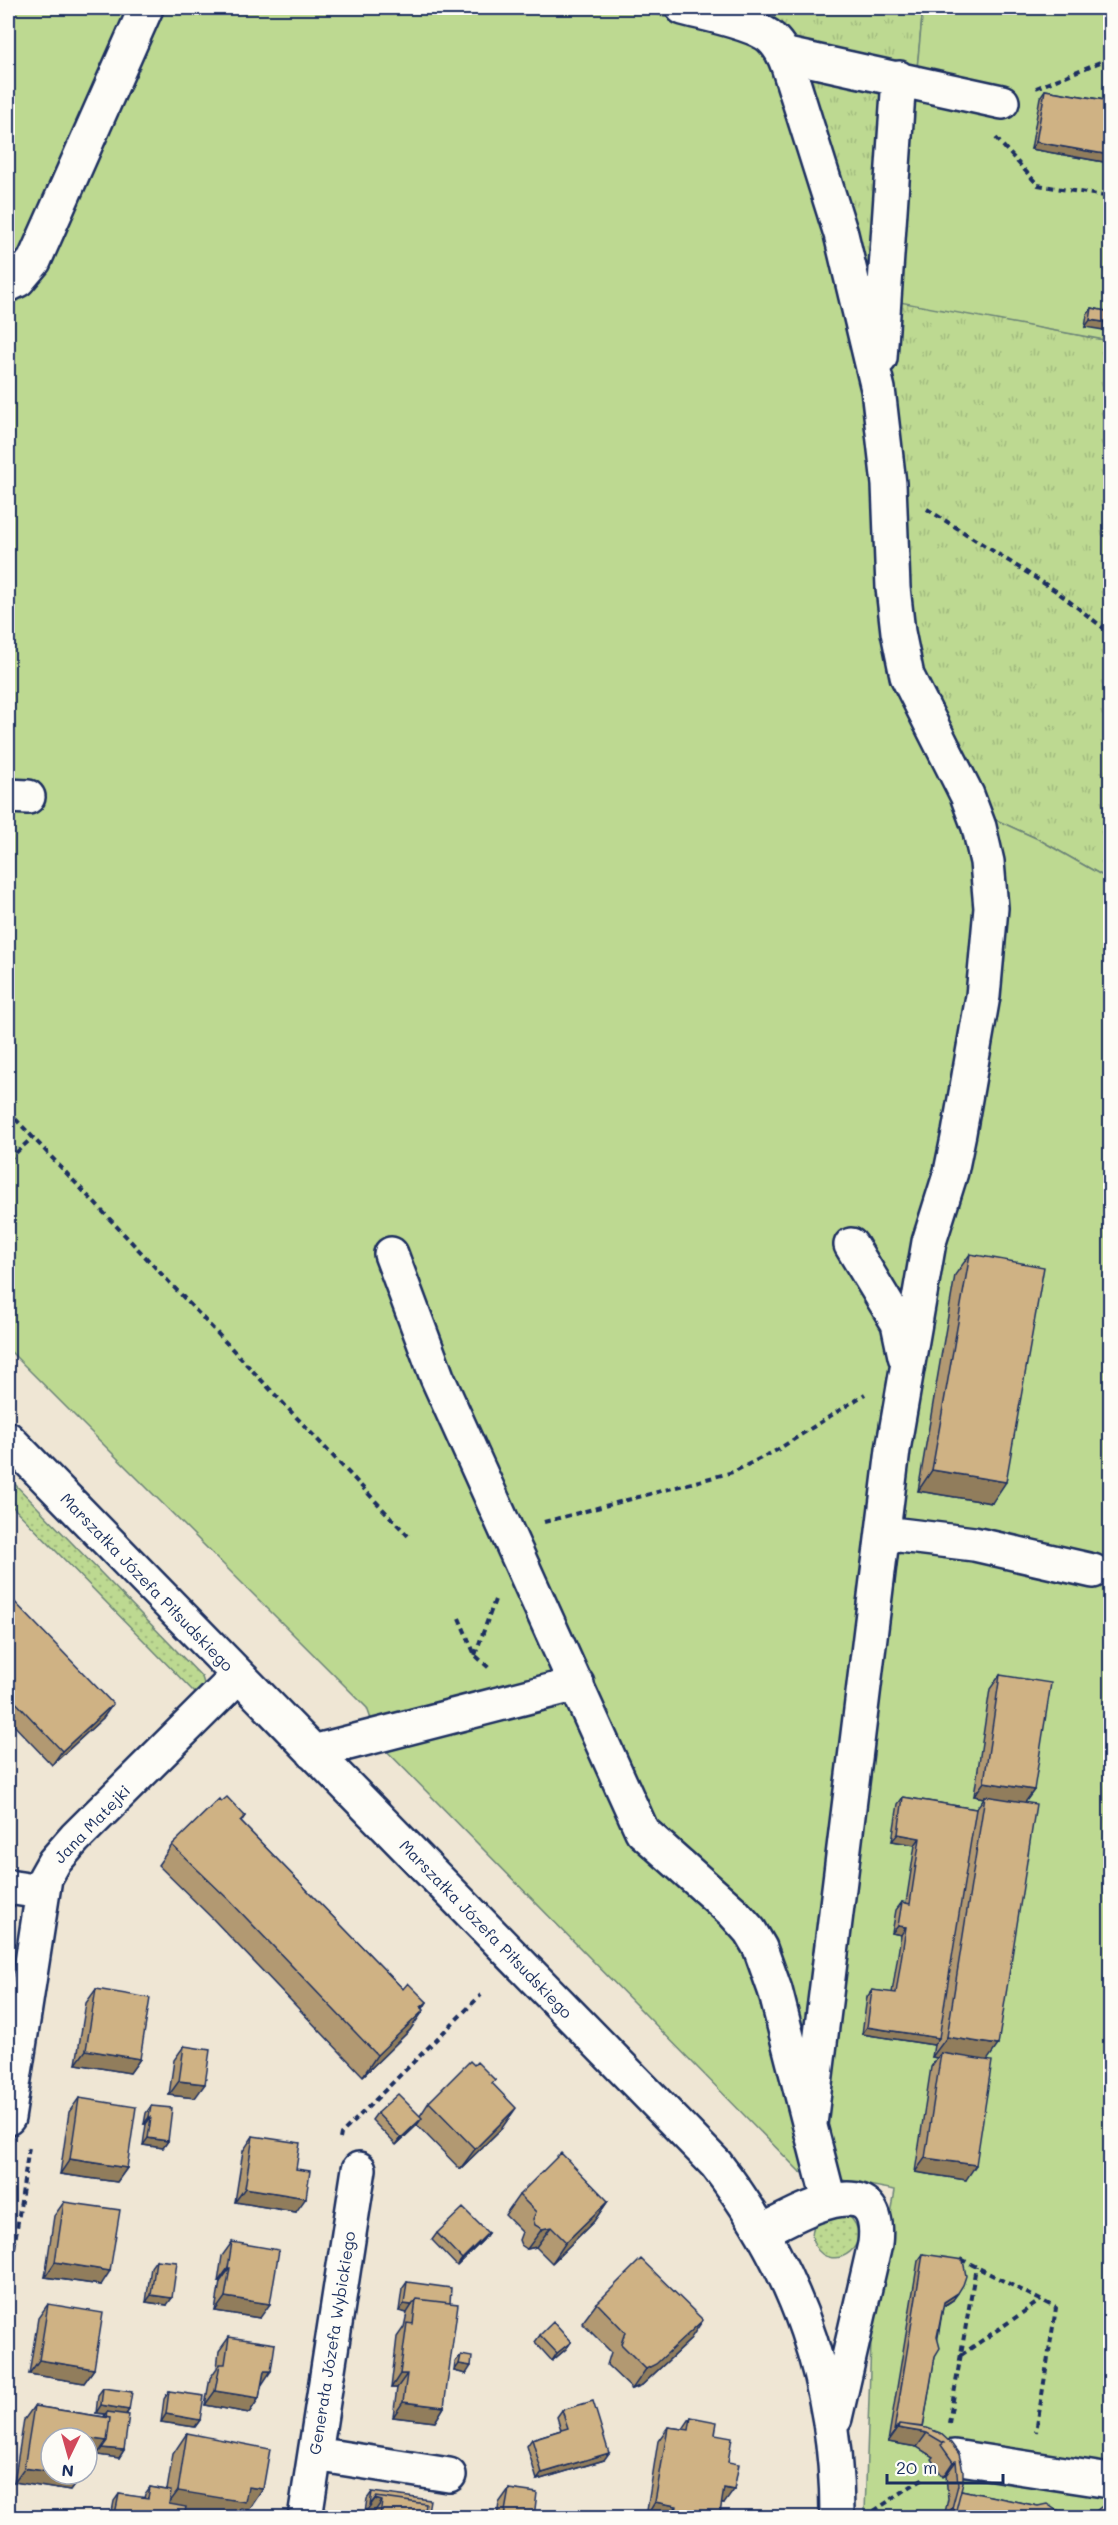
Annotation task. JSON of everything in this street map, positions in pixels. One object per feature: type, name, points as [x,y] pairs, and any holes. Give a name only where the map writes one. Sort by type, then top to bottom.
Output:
[{"type":"street","points":[[8,285],[18,280],[34,261],[146,8]]},
{"type":"street","points":[[683,8],[754,28],[770,37],[783,54],[841,234],[878,389],[889,484],[893,588],[898,632],[907,676],[968,795],[979,827],[987,862],[991,908],[983,996],[959,1133],[951,1172],[929,1242],[893,1450],[810,2124]]},
{"type":"street","points":[[783,54],[1002,102]]},
{"type":"street","points":[[878,389],[899,78]]},
{"type":"street","points":[[851,1245],[898,1323],[907,1368]]},
{"type":"street","points":[[391,1254],[437,1377],[642,1831],[734,1912],[760,1948],[775,1990],[829,2200]]},
{"type":"street","name":"Marszałka Józefa Piłsudskiego","points":[[8,1439],[716,2164],[763,2231],[780,2261],[805,2321],[820,2368],[832,2428],[837,2505]]},
{"type":"street","points":[[883,1533],[974,1544],[1094,1571]]},
{"type":"street","name":"Jana Matejki","points":[[8,2118],[41,1892],[45,1878],[54,1862],[75,1838],[238,1676]]},
{"type":"street","points":[[313,1752],[577,1684]]},
{"type":"street","points":[[8,1887],[41,1892]]},
{"type":"street","name":"Generała Józefa Wybickiego","points":[[305,2517],[359,2169]]},
{"type":"street","points":[[763,2231],[829,2200],[854,2199],[866,2206],[873,2216],[876,2228],[832,2428]]},
{"type":"street","points":[[315,2454],[449,2475]]},
{"type":"street","points":[[954,2457],[1110,2481]]},
{"type":"path","points":[[1002,102],[1110,59]]},
{"type":"path","points":[[992,133],[1038,185],[1110,198]]},
{"type":"path","points":[[889,484],[1056,591],[1110,633]]},
{"type":"path","points":[[8,1111],[411,1539]]},
{"type":"path","points":[[8,1160],[32,1138]]},
{"type":"path","points":[[508,1532],[733,1472],[777,1450],[907,1368]]},
{"type":"path","points":[[459,1618],[475,1655],[490,1669],[496,1705]]},
{"type":"path","points":[[340,2143],[341,2134],[481,1995]]},
{"type":"path","points":[[961,2259],[1056,2308],[1030,2469]]},
{"type":"path","points":[[873,2512],[954,2457],[948,2428],[976,2267]]},
{"type":"path","points":[[961,2355],[1041,2300]]},
{"type":"green space","points":[[8,8],[632,8],[750,38],[766,47],[828,236],[846,314],[873,454],[879,523],[961,804],[1038,839],[1110,880],[1110,2517],[892,2518],[865,2512],[871,2342],[895,2190],[800,2172],[380,1744],[367,1708],[8,1349]]},
{"type":"green space","points":[[632,8],[923,8],[894,300],[1110,341],[1110,880],[1038,839],[961,804],[899,680],[750,38]]},
{"type":"green space","points":[[923,8],[1110,8],[1110,341],[894,301]]},
{"type":"green space","points":[[8,1477],[202,1677],[205,1687],[199,1697],[8,1502]]},
{"type":"green space","points":[[847,2214],[856,2225],[858,2235],[856,2245],[841,2257],[832,2258],[823,2254],[812,2239],[817,2219]]},
{"type":"building","points":[[1045,90],[1110,101],[1110,155],[1036,142]]},
{"type":"building","points":[[1092,308],[1110,312],[1110,323],[1090,320]]},
{"type":"building","points":[[970,1254],[1044,1267],[1006,1482],[932,1470]]},
{"type":"building","points":[[8,1595],[113,1704],[62,1751],[8,1694]]},
{"type":"building","points":[[1000,1675],[1051,1683],[1034,1790],[984,1782]]},
{"type":"building","points":[[985,1796],[1036,1804],[998,2045],[947,2037]]},
{"type":"building","points":[[227,1797],[245,1816],[240,1821],[403,1989],[408,1983],[427,2002],[421,2007],[424,2010],[377,2055],[228,1899],[172,1845],[219,1799],[221,1802]]},
{"type":"building","points":[[903,1797],[976,1809],[939,2038],[867,2027],[872,1990],[896,1993],[906,1927],[898,1926],[902,1902],[910,1904],[920,1838],[898,1834]]},
{"type":"building","points":[[96,1989],[150,1998],[140,2059],[86,2050]]},
{"type":"building","points":[[184,2046],[210,2050],[205,2084],[179,2081]]},
{"type":"building","points":[[941,2053],[992,2061],[976,2165],[925,2158]]},
{"type":"building","points":[[470,2061],[474,2065],[477,2062],[495,2080],[492,2083],[516,2108],[475,2149],[429,2102]]},
{"type":"building","points":[[398,2094],[422,2118],[401,2138],[377,2113]]},
{"type":"building","points":[[79,2098],[136,2107],[127,2168],[70,2159]]},
{"type":"building","points":[[151,2106],[172,2108],[168,2141],[148,2138]]},
{"type":"building","points":[[253,2136],[300,2143],[296,2169],[310,2171],[306,2198],[245,2188]]},
{"type":"building","points":[[561,2153],[608,2201],[566,2242],[551,2227],[542,2229],[535,2225],[533,2219],[536,2212],[519,2195]]},
{"type":"building","points":[[64,2202],[120,2210],[110,2271],[55,2262]]},
{"type":"building","points":[[463,2208],[488,2233],[462,2259],[437,2233]]},
{"type":"building","points":[[232,2242],[279,2250],[270,2304],[225,2297]]},
{"type":"building","points":[[923,2254],[963,2260],[966,2276],[958,2293],[944,2302],[937,2337],[940,2348],[935,2356],[923,2427],[899,2424],[894,2431]]},
{"type":"building","points":[[641,2259],[703,2320],[656,2364],[646,2369],[621,2344],[625,2332],[597,2303]]},
{"type":"building","points":[[156,2260],[177,2262],[172,2298],[151,2295]]},
{"type":"building","points":[[407,2282],[451,2288],[450,2303],[416,2299],[412,2305],[404,2304]]},
{"type":"building","points":[[416,2299],[458,2304],[444,2407],[403,2402],[407,2374],[400,2374],[407,2323],[413,2324]]},
{"type":"building","points":[[48,2304],[103,2313],[94,2369],[39,2360]]},
{"type":"building","points":[[553,2322],[571,2342],[557,2353],[540,2335]]},
{"type":"building","points":[[229,2337],[275,2344],[271,2371],[264,2371],[259,2398],[215,2391],[220,2364],[225,2364]]},
{"type":"building","points":[[461,2355],[472,2357],[471,2366],[459,2364]]},
{"type":"building","points":[[103,2388],[132,2392],[129,2410],[101,2405]]},
{"type":"building","points":[[169,2391],[204,2396],[200,2420],[166,2414]]},
{"type":"building","points":[[593,2401],[609,2453],[542,2473],[532,2439],[568,2428],[562,2410]]},
{"type":"building","points":[[34,2406],[110,2418],[107,2441],[99,2440],[99,2426],[39,2426],[39,2470],[24,2468]]},
{"type":"building","points":[[107,2412],[129,2415],[124,2450],[102,2448],[107,2441],[110,2418],[106,2417]]},
{"type":"building","points":[[691,2417],[717,2422],[715,2434],[732,2437],[728,2462],[739,2464],[734,2490],[724,2488],[720,2513],[707,2511],[706,2517],[675,2517],[677,2506],[655,2502],[668,2427],[689,2430]]},
{"type":"building","points":[[899,2424],[927,2428],[940,2433],[959,2454],[963,2482],[956,2510],[952,2508],[958,2485],[956,2461],[953,2462],[941,2445],[944,2443],[927,2433],[898,2428]]},
{"type":"building","points":[[187,2433],[270,2449],[263,2489],[248,2487],[245,2502],[178,2491]]},
{"type":"building","points":[[150,2487],[171,2491],[169,2504],[186,2507],[184,2517],[129,2517],[115,2514],[119,2494],[148,2498]]},
{"type":"building","points":[[509,2489],[537,2493],[534,2517],[504,2517]]},
{"type":"building","points":[[961,2490],[1038,2506],[1047,2504],[1056,2510],[1089,2517],[952,2517]]},
{"type":"building","points":[[372,2492],[430,2500],[427,2517],[424,2517],[426,2504],[376,2497],[370,2505]]},
{"type":"building","points":[[376,2497],[426,2504],[424,2517],[380,2517],[382,2501],[375,2499]]},
{"type":"building","points":[[1110,2505],[1110,2517],[1089,2517],[1101,2507]]},
{"type":"building","points":[[18,2511],[58,2517],[17,2517]]},
{"type":"building","points":[[474,2514],[496,2517],[474,2517]]}]
